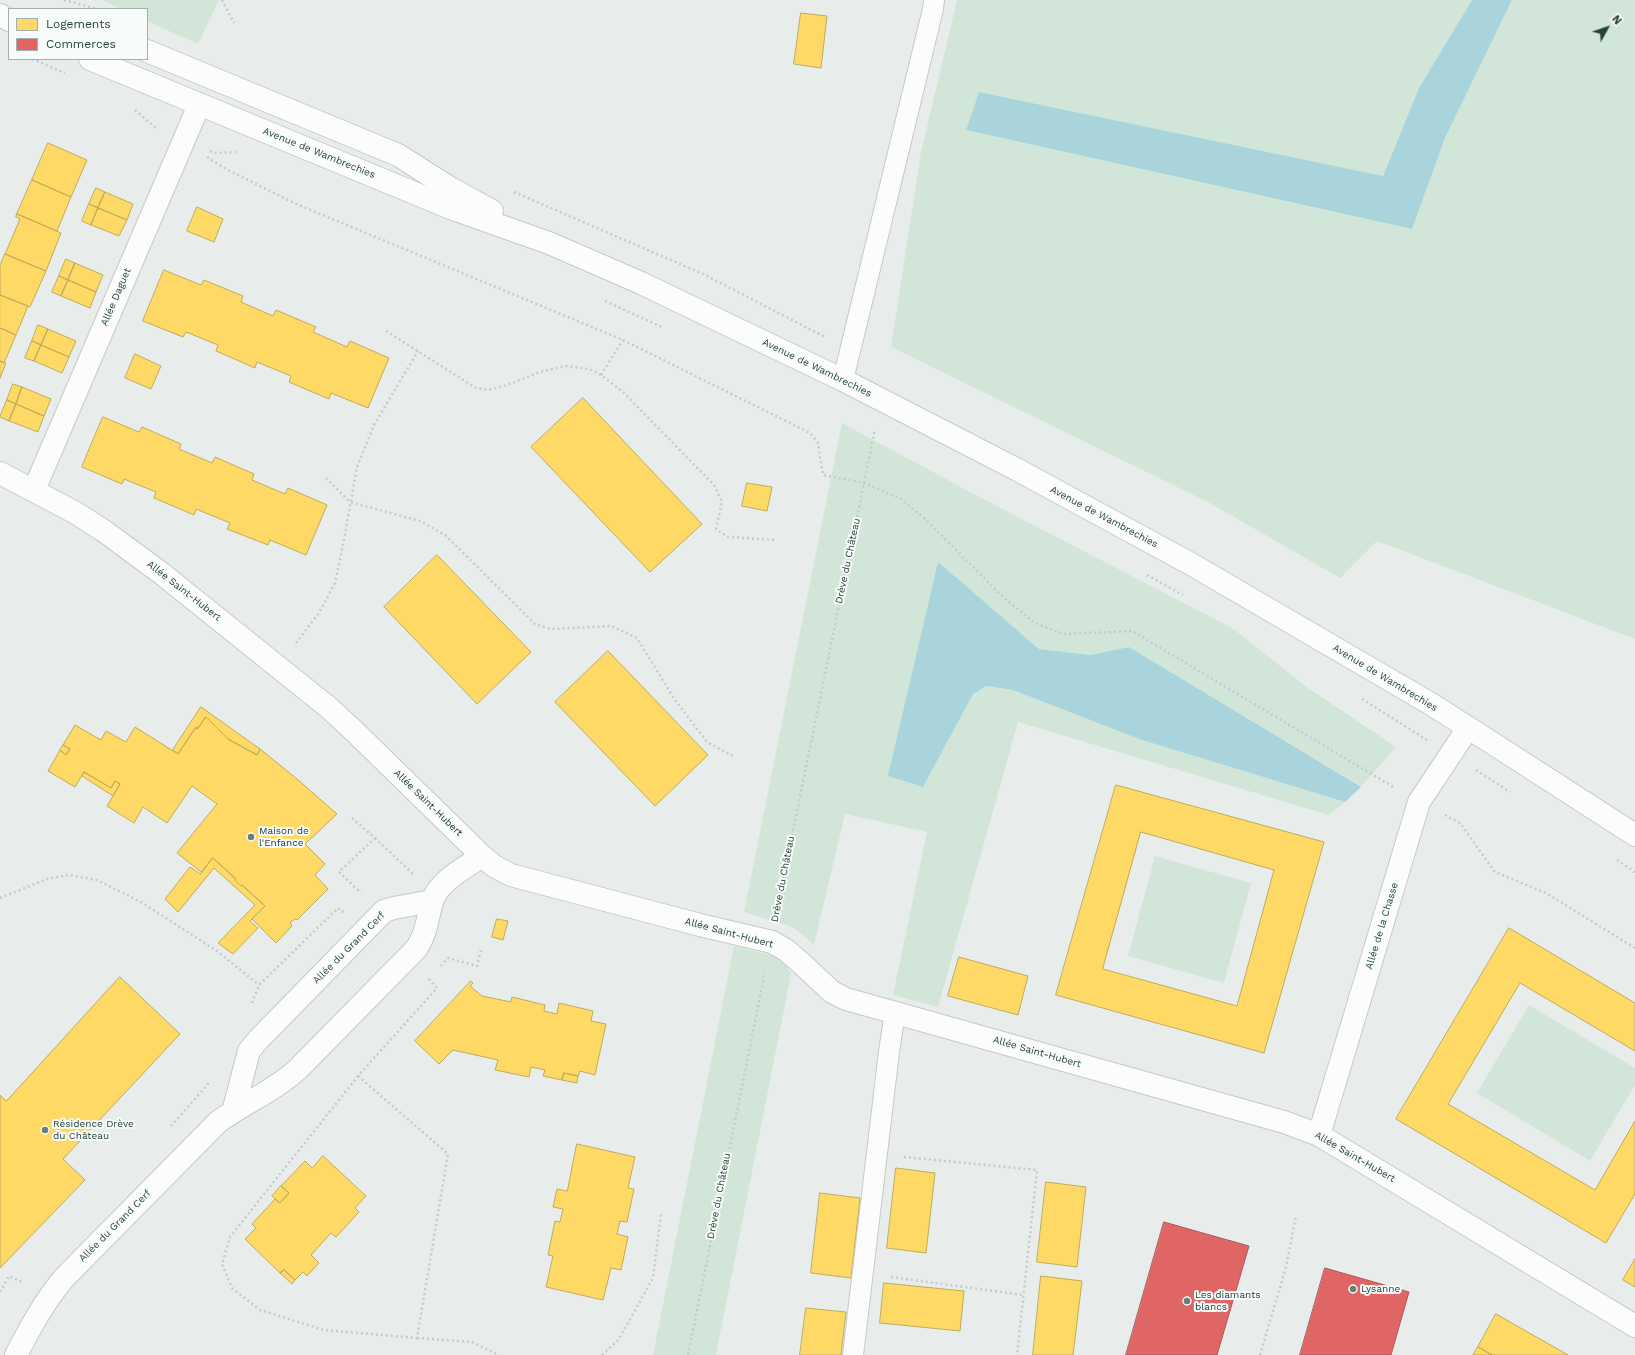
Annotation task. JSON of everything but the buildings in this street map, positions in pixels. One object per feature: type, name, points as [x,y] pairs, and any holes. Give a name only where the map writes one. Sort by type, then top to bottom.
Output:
[{"type":"street","name":"Avenue de Wambrechies","points":[[148,51],[398,155],[450,188],[550,243]]},
{"type":"street","name":"Avenue de Wambrechies","points":[[92,60],[453,208],[550,243],[641,283],[843,380],[1009,466],[1191,564],[1383,676],[1468,728],[1635,835]]},
{"type":"street","name":"Allée Daguet","points":[[34,490],[199,105]]},
{"type":"street","name":"Allée Saint-Hubert","points":[[0,473],[34,490],[104,531],[161,573],[328,707],[482,856],[494,866],[511,875],[700,925],[772,942],[786,950],[802,963],[832,992],[846,999],[1284,1122],[1319,1135],[1635,1326]]},
{"type":"street","name":"Allée de la Chasse","points":[[1319,1135],[1419,802],[1468,728]]},
{"type":"street","points":[[432,901],[439,889],[448,880],[482,856]]},
{"type":"street","name":"Allée du Grand Cerf","points":[[16,1355],[39,1311],[64,1278],[218,1122],[286,1080],[416,949],[422,940],[426,929],[432,901],[384,911],[258,1040],[249,1051],[233,1112]]},
{"type":"lane","points":[[843,380],[928,32],[934,0]]},
{"type":"lane","points":[[853,1355],[896,1012]]},
{"type":"path","points":[[64,0],[93,8]]},
{"type":"path","points":[[222,0],[234,24]]},
{"type":"path","points":[[34,60],[68,74]]},
{"type":"path","points":[[134,109],[155,128],[183,142],[226,169],[294,203],[623,340],[810,433],[818,443],[823,475],[864,483],[901,498],[924,518],[1003,597],[1035,623],[1063,634],[1132,631],[1419,802],[1460,823],[1495,872],[1546,893],[1635,948]]},
{"type":"path","points":[[183,142],[216,153],[239,152]]},
{"type":"path","points":[[603,300],[668,330]]},
{"type":"path","points":[[386,331],[476,388],[488,390],[507,385],[540,372],[566,366],[589,369],[601,375],[623,392],[714,485],[722,502],[716,529],[728,538],[775,540]]},
{"type":"path","points":[[601,375],[623,340]]},
{"type":"path","points":[[293,646],[318,613],[335,583],[357,467],[374,425],[418,351]]},
{"type":"path","name":"Drève du Château","points":[[688,1355],[875,426],[882,430]]},
{"type":"path","points":[[326,478],[350,502],[420,521],[445,535],[535,624],[551,629],[611,626],[637,638],[675,700],[707,742],[733,756]]},
{"type":"path","points":[[1145,574],[1186,597]]},
{"type":"path","points":[[1357,697],[1516,795]]},
{"type":"path","points":[[352,818],[374,838],[340,872],[364,895]]},
{"type":"path","points":[[1615,859],[1635,872]]},
{"type":"path","points":[[0,898],[47,879],[68,875],[98,880],[141,902],[217,951],[259,985],[338,908],[342,912],[349,908]]},
{"type":"path","points":[[439,968],[448,958],[477,966],[481,950]]},
{"type":"path","points":[[434,974],[429,979],[437,988],[358,1076],[230,1237],[222,1264],[232,1288],[260,1310],[324,1330],[472,1342],[498,1355]]},
{"type":"path","points":[[358,1076],[448,1154],[416,1338]]},
{"type":"path","points":[[877,1155],[1037,1170],[1017,1355]]},
{"type":"path","points":[[602,1355],[619,1339],[653,1278],[661,1214]]},
{"type":"path","points":[[1260,1355],[1286,1267],[1296,1216]]},
{"type":"path","points":[[863,1273],[1023,1295]]},
{"type":"green space","points":[[102,0],[219,0],[198,44],[148,21],[148,8],[119,8]]},
{"type":"green space","points":[[957,0],[1472,0],[1419,88],[1383,176],[979,92],[966,130],[1412,229],[1445,138],[1512,0],[1635,0],[1635,639],[1377,541],[1340,578],[1208,502],[891,347],[921,152]]},
{"type":"green space","points":[[842,423],[987,501],[1232,628],[1308,688],[1396,747],[1361,787],[1129,647],[1090,655],[1039,649],[938,563],[889,776],[923,787],[973,693],[986,686],[1013,690],[1139,739],[1345,802],[1329,815],[1018,722],[938,1007],[893,995],[927,832],[845,814],[814,945],[793,927],[744,912]]},
{"type":"green space","points":[[1155,856],[1251,883],[1224,983],[1128,956]]},
{"type":"green space","points":[[734,946],[782,958],[791,974],[716,1355],[653,1355]]},
{"type":"green space","points":[[1529,1005],[1635,1068],[1635,1085],[1590,1161],[1477,1093]]},
{"type":"water","points":[[1472,0],[1512,0],[1445,138],[1412,229],[966,130],[979,92],[1383,176],[1419,88]]},
{"type":"water","points":[[938,562],[1039,649],[1090,655],[1129,647],[1361,787],[1345,802],[1139,739],[1013,690],[986,686],[973,694],[923,787],[888,776]]},
{"type":"place","name":"Maison de l'Enfance","points":[[251,837]]},
{"type":"place","name":"Résidence Drève du Château","points":[[45,1130]]},
{"type":"place","name":"Lysanne","points":[[1353,1289]]},
{"type":"place","name":"Les diamants blancs","points":[[1187,1301]]}]
